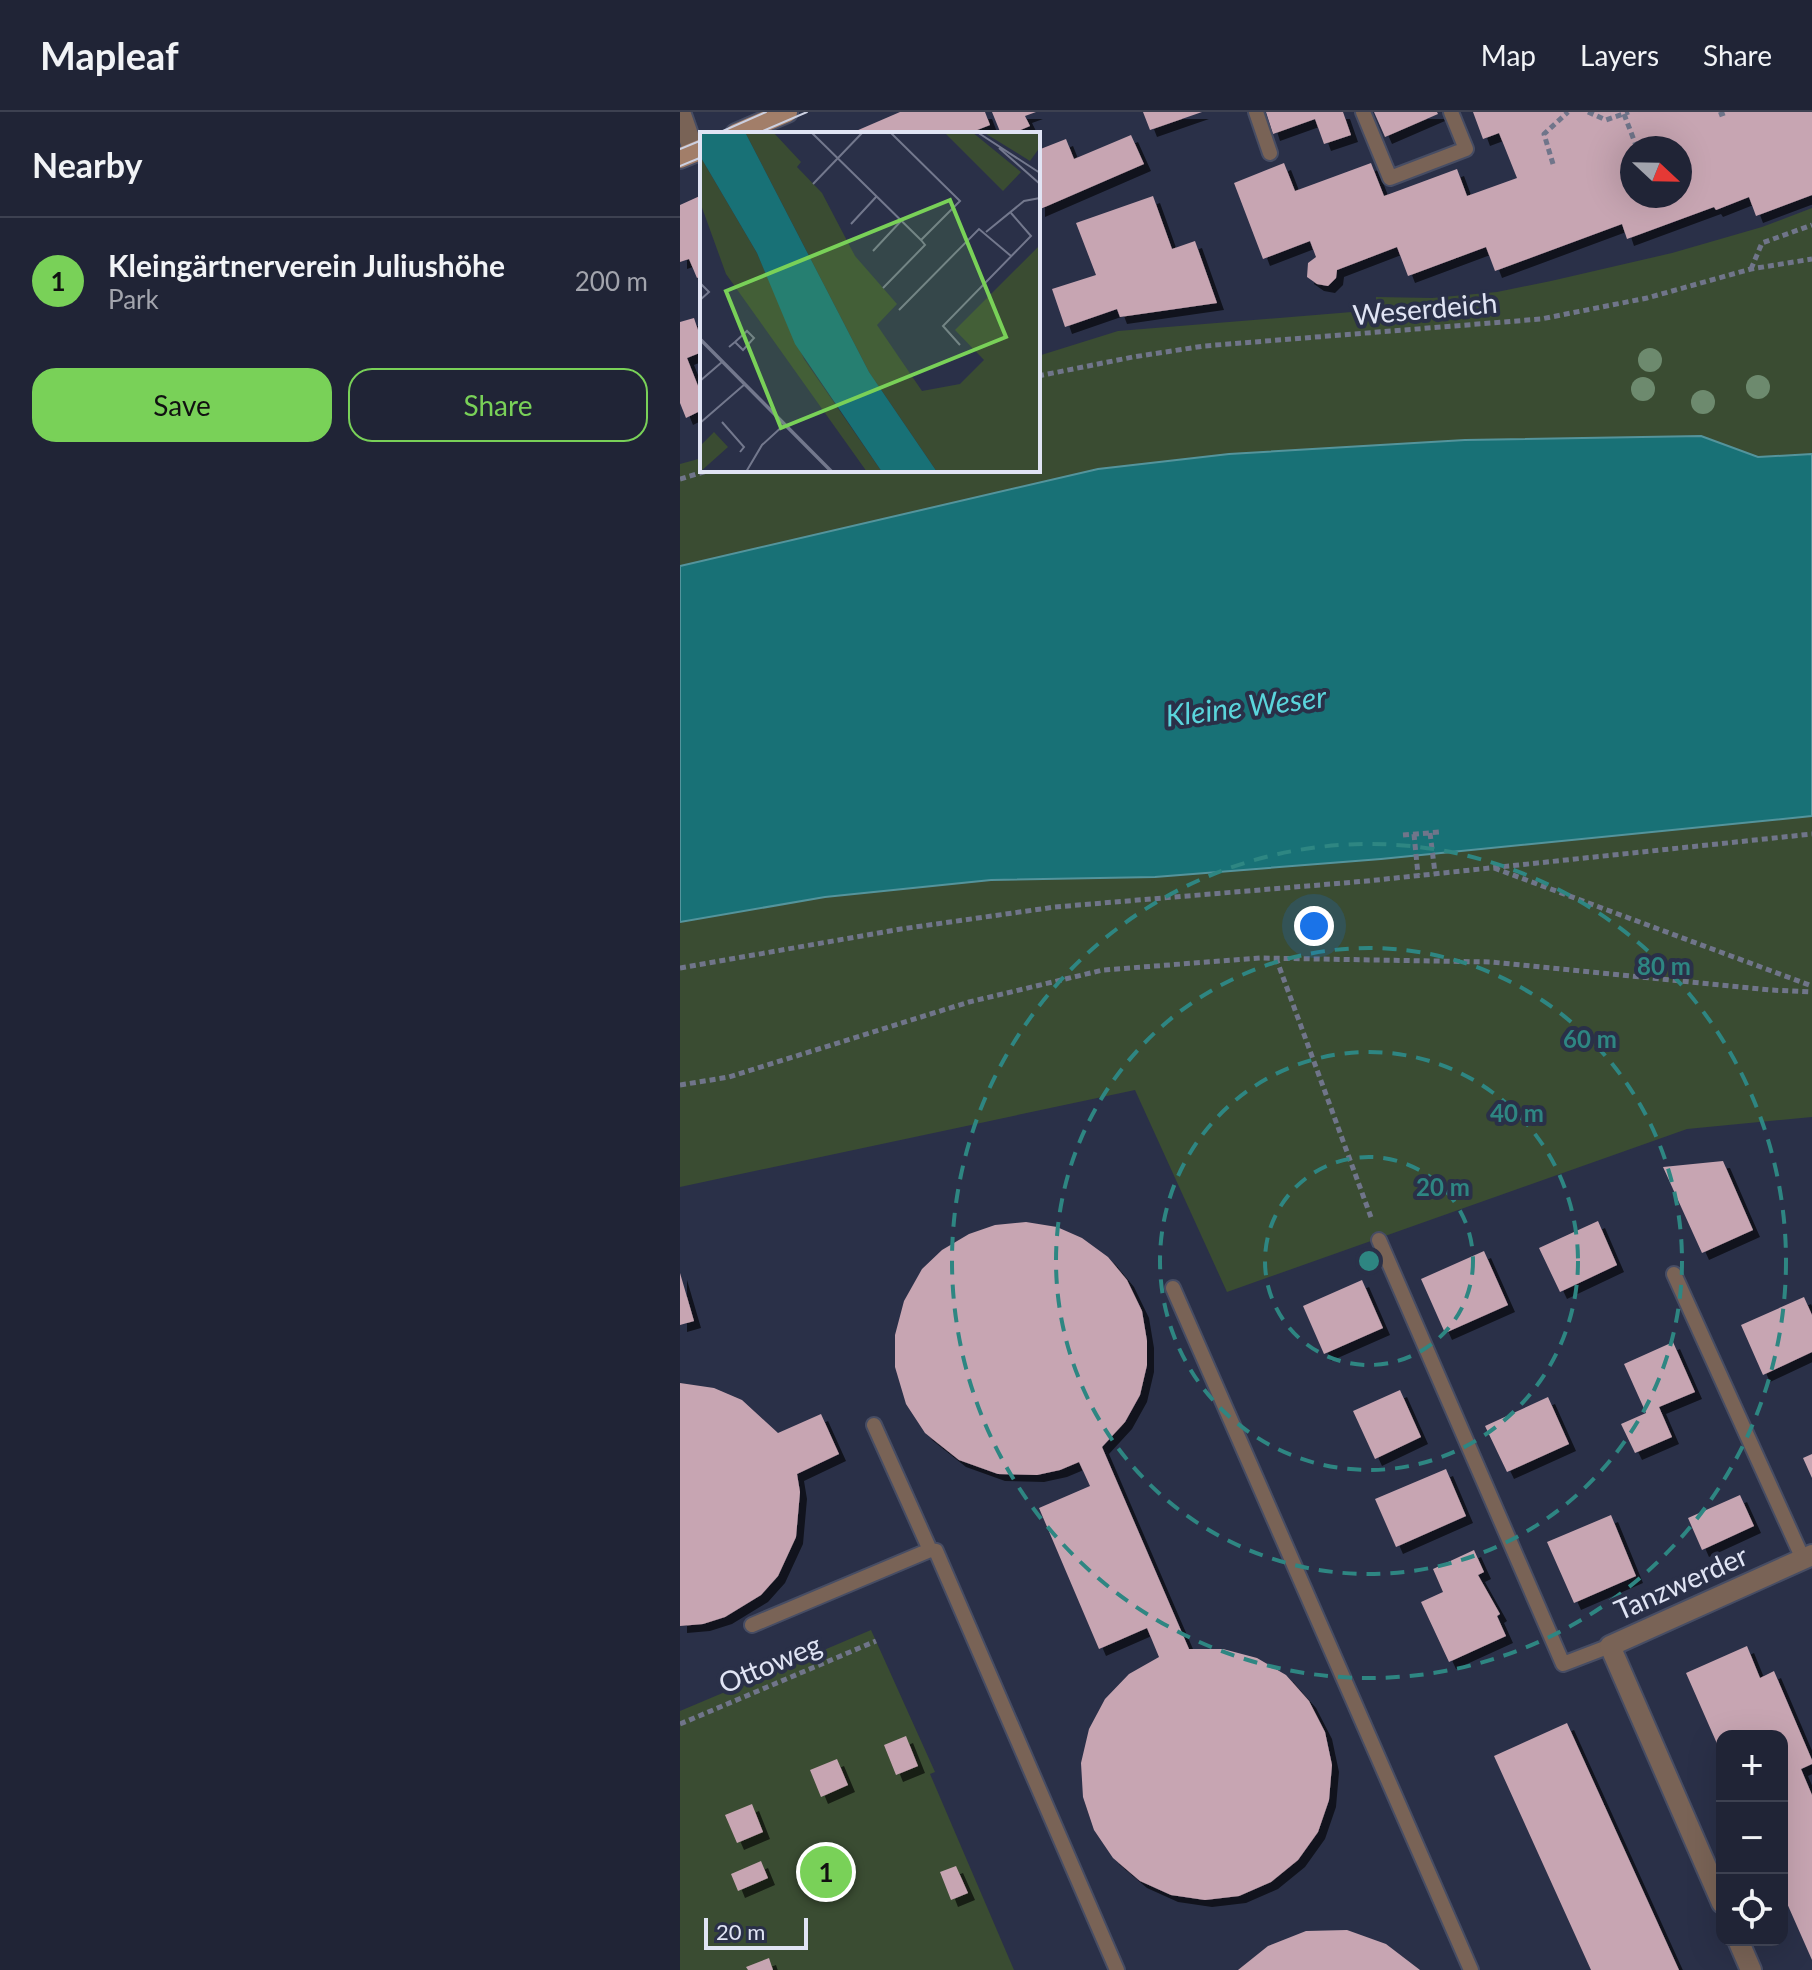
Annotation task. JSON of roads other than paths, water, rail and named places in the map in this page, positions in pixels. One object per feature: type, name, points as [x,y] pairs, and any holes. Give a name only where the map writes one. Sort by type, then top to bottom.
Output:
[{"type":"street","points":[[680,112],[692,153]]},
{"type":"street","points":[[741,132],[787,112]]},
{"type":"street","name":"Tanzwerder","points":[[1716,1889],[1610,1646],[1808,1557]]},
{"type":"street","points":[[1741,1946],[1751,1970]]},
{"type":"lane","points":[[1256,112],[1270,153]]},
{"type":"lane","points":[[1363,112],[1390,178],[1466,149],[1451,112]]},
{"type":"lane","points":[[1379,1240],[1563,1664],[1610,1646]]},
{"type":"lane","points":[[1674,1274],[1808,1557]]},
{"type":"lane","points":[[1173,1288],[1471,1970]]},
{"type":"lane","points":[[874,1425],[930,1550]]},
{"type":"lane","points":[[752,1625],[930,1550],[936,1551],[1117,1970]]},
{"type":"water","name":"Kleine Weser","points":[[1701,436],[1758,457],[1812,454],[1812,816],[1381,859],[1155,877],[991,880],[825,897],[680,922],[680,566],[1098,469],[1229,454],[1465,440]]},
{"type":"tram line","points":[[721,132],[766,112]]},
{"type":"tram line","points":[[761,132],[807,112]]},
{"type":"tram line","points":[[680,149],[700,141]]},
{"type":"tram line","points":[[680,166],[700,158]]},
{"type":"place","name":"Kleingärtnerverein Juliushöhe","points":[[826,1872]]}]
